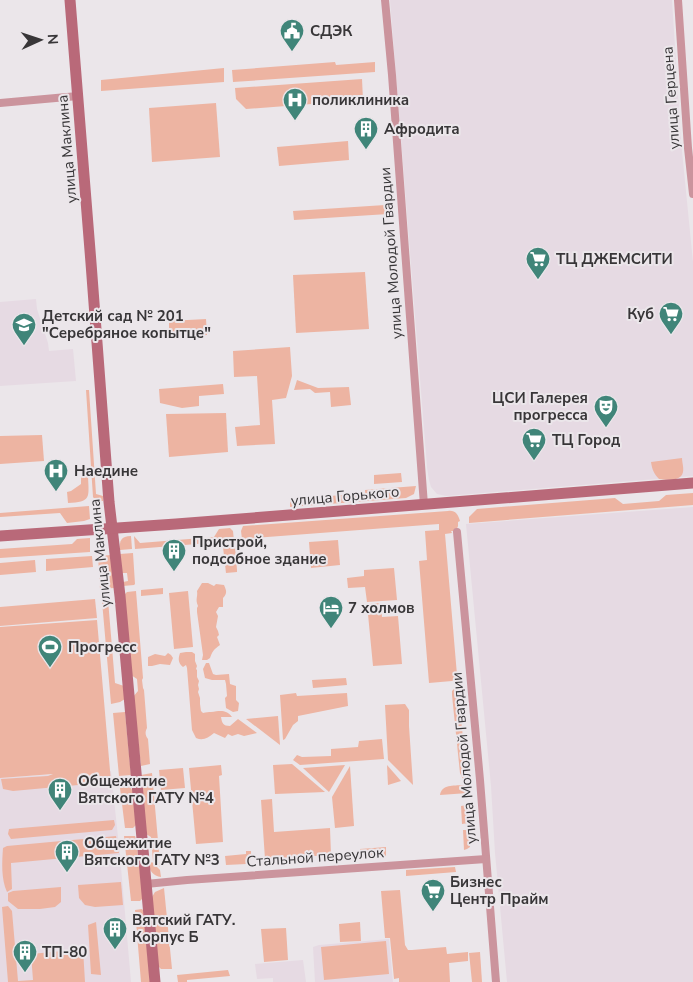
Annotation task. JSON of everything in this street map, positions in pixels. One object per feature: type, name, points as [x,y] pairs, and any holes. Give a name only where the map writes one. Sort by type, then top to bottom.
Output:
[{"type":"street","name":"улица Маклина","points":[[70,0],[112,529],[155,982]]},
{"type":"street","name":"улица Молодой Гвардии","points":[[386,0],[424,505]]},
{"type":"street","name":"улица Герцена","points":[[678,0],[693,194]]},
{"type":"street","points":[[0,103],[78,96]]},
{"type":"street","name":"улица Горького","points":[[0,536],[112,529],[693,483]]},
{"type":"street","name":"улица Молодой Гвардии","points":[[457,532],[480,780],[496,982]]},
{"type":"street","name":"Стальной переулок","points":[[146,884],[486,859]]},
{"type":"shaded area","points":[[390,0],[672,0],[681,141],[693,262],[693,476],[446,496],[437,494],[431,487],[427,467]]},
{"type":"shaded area","points":[[335,62],[336,65],[375,62],[375,72],[233,82],[232,70]]},
{"type":"shaded area","points":[[224,68],[224,82],[101,91],[101,80]]},
{"type":"shaded area","points":[[362,79],[363,100],[246,109],[236,99],[235,88]]},
{"type":"shaded area","points":[[216,103],[220,157],[152,162],[149,108]]},
{"type":"shaded area","points":[[348,141],[349,160],[279,166],[277,147]]},
{"type":"shaded area","points":[[389,205],[391,209],[388,214],[294,220],[293,211]]},
{"type":"shaded area","points":[[365,272],[369,329],[296,333],[293,275]]},
{"type":"shaded area","name":"Детский сад № 201 \"Серебряное копытце\"","points":[[36,299],[49,351],[73,349],[76,381],[0,386],[0,302]]},
{"type":"shaded area","points":[[206,319],[207,335],[169,337],[169,321]]},
{"type":"shaded area","points":[[290,347],[292,376],[286,398],[272,400],[275,444],[237,446],[235,427],[260,425],[257,376],[234,377],[233,351]]},
{"type":"shaded area","points":[[297,380],[318,388],[349,387],[351,405],[331,407],[330,392],[315,393],[310,389],[294,390]]},
{"type":"shaded area","points":[[223,384],[224,394],[199,396],[199,406],[182,408],[160,403],[159,389]]},
{"type":"shaded area","points":[[86,390],[89,390],[96,494],[103,496],[103,501],[96,501],[93,497]]},
{"type":"shaded area","points":[[226,413],[228,452],[169,457],[166,414]]},
{"type":"shaded area","points":[[42,435],[44,461],[0,464],[0,436]]},
{"type":"shaded area","points":[[682,458],[682,475],[676,479],[669,480],[659,479],[651,462]]},
{"type":"shaded area","points":[[401,473],[402,482],[374,484],[374,475]]},
{"type":"shaded area","points":[[81,477],[88,477],[89,490],[87,498],[68,503],[67,492],[81,484]]},
{"type":"shaded area","points":[[416,486],[414,494],[406,498],[290,507],[290,501],[307,498],[365,493],[365,490]]},
{"type":"shaded area","points":[[693,493],[693,505],[469,523],[469,517],[477,509],[615,498],[623,504],[659,501],[666,495]]},
{"type":"shaded area","points":[[89,506],[90,519],[84,521],[67,523],[60,513],[0,517],[0,513]]},
{"type":"shaded area","points":[[693,507],[693,982],[507,982],[491,786],[466,524]]},
{"type":"shaded area","points":[[448,511],[456,513],[460,521],[456,531],[445,534],[457,675],[452,681],[429,683],[419,561],[427,560],[425,531],[439,530],[439,524],[242,539],[241,531],[243,526]]},
{"type":"shaded area","points":[[230,528],[233,531],[234,541],[135,549],[134,536],[140,543],[214,537],[219,529]]},
{"type":"shaded area","points":[[131,536],[132,549],[120,550],[121,540]]},
{"type":"shaded area","points":[[90,538],[90,552],[0,558],[0,549],[72,544],[77,539]]},
{"type":"shaded area","points":[[338,540],[340,565],[311,568],[309,542]]},
{"type":"shaded area","points":[[235,546],[237,572],[226,573],[223,547]]},
{"type":"shaded area","points":[[133,553],[135,584],[123,586],[123,582],[128,581],[127,573],[122,573],[120,554]]},
{"type":"shaded area","points":[[111,555],[114,588],[100,589],[98,556]]},
{"type":"shaded area","points":[[92,556],[93,567],[46,571],[46,559]]},
{"type":"shaded area","points":[[35,560],[36,572],[0,575],[0,563]]},
{"type":"shaded area","points":[[394,568],[397,600],[367,602],[365,587],[348,588],[347,578],[364,576],[364,570]]},
{"type":"shaded area","points":[[202,583],[214,586],[216,584],[224,585],[226,592],[223,598],[223,607],[219,607],[216,612],[218,616],[216,627],[219,635],[217,637],[220,645],[207,660],[202,660],[203,655],[197,612],[197,591]]},
{"type":"shaded area","points":[[163,588],[163,594],[141,596],[141,590]]},
{"type":"shaded area","points":[[136,591],[147,728],[146,736],[148,739],[150,764],[141,766],[133,697],[138,691],[137,679],[131,675],[124,595],[127,592]]},
{"type":"shaded area","points":[[188,591],[193,647],[174,649],[169,593]]},
{"type":"shaded area","points":[[95,599],[97,618],[0,626],[0,607]]},
{"type":"shaded area","points":[[108,600],[115,683],[124,686],[125,699],[111,704],[102,601]]},
{"type":"shaded area","points":[[381,603],[382,617],[398,616],[402,664],[373,666],[367,604]]},
{"type":"shaded area","name":"Прогресс","points":[[97,620],[111,782],[13,791],[3,789],[1,779],[48,776],[53,774],[0,778],[0,627]]},
{"type":"shaded area","points":[[168,653],[173,658],[170,665],[148,666],[148,657],[155,654],[165,656]]},
{"type":"shaded area","points":[[180,653],[195,654],[201,711],[203,713],[225,712],[232,717],[221,717],[224,725],[230,726],[238,719],[257,733],[244,736],[228,734],[225,738],[214,733],[205,738],[196,738],[192,730],[187,668],[186,665],[183,667],[179,661]]},
{"type":"shaded area","points":[[206,663],[209,663],[213,674],[229,674],[230,684],[236,686],[236,700],[239,703],[238,711],[233,712],[226,708],[225,680],[205,678],[203,669]]},
{"type":"shaded area","points":[[346,678],[347,685],[313,688],[312,680]]},
{"type":"shaded area","points":[[458,688],[467,779],[463,779],[460,773],[452,695],[452,691]]},
{"type":"shaded area","points":[[296,693],[297,696],[347,693],[348,706],[298,716],[298,721],[283,740],[280,695]]},
{"type":"shaded area","points":[[405,704],[409,710],[413,785],[388,760],[385,705]]},
{"type":"shaded area","points":[[125,712],[131,775],[119,776],[113,713]]},
{"type":"shaded area","points":[[278,716],[280,745],[246,719]]},
{"type":"shaded area","points":[[382,739],[384,759],[300,765],[293,760],[297,755],[302,757],[331,756],[331,749],[358,747],[359,741]]},
{"type":"shaded area","points":[[292,764],[325,792],[275,794],[273,765]]},
{"type":"shaded area","points":[[221,765],[222,775],[219,776],[223,842],[196,844],[189,768]]},
{"type":"shaded area","points":[[345,765],[329,792],[303,768]]},
{"type":"shaded area","points":[[387,765],[401,781],[388,785]]},
{"type":"shaded area","points":[[350,766],[354,826],[335,828],[332,797]]},
{"type":"shaded area","points":[[183,768],[185,788],[161,790],[159,770]]},
{"type":"shaded area","points":[[111,771],[131,982],[0,982],[0,778]]},
{"type":"shaded area","points":[[152,773],[159,852],[158,855],[155,854],[158,856],[160,867],[153,861],[151,837],[146,834],[141,775]]},
{"type":"shaded area","points":[[463,785],[468,793],[440,795],[441,791],[446,787]]},
{"type":"shaded area","points":[[129,786],[133,791],[136,825],[133,828],[125,828],[120,788]]},
{"type":"shaded area","points":[[272,799],[274,832],[330,828],[331,855],[265,859],[261,800]]},
{"type":"shaded area","points":[[467,805],[468,823],[462,824],[461,806]]},
{"type":"shaded area","points":[[114,820],[115,825],[112,830],[11,839],[8,834],[9,829]]},
{"type":"shaded area","points":[[463,830],[468,830],[470,847],[464,850]]},
{"type":"shaded area","points":[[116,836],[119,853],[11,863],[12,889],[7,892],[2,865],[3,848],[7,846]]},
{"type":"shaded area","points":[[124,836],[135,836],[136,839],[143,898],[140,901],[131,901]]},
{"type":"shaded area","points":[[386,847],[385,857],[362,858],[360,856],[360,849]]},
{"type":"shaded area","points":[[246,851],[251,851],[251,859],[248,863],[226,865],[225,856],[246,854]]},
{"type":"shaded area","points":[[152,862],[160,870],[161,877],[156,876],[151,871],[148,864]]},
{"type":"shaded area","points":[[455,867],[456,872],[406,876],[406,870]]},
{"type":"shaded area","points":[[121,882],[123,905],[95,907],[85,905],[79,898],[78,885]]},
{"type":"shaded area","points":[[61,887],[61,902],[55,907],[18,909],[8,901],[8,893],[13,891]]},
{"type":"shaded area","points":[[164,888],[172,969],[161,969],[158,966],[152,897],[155,892]]},
{"type":"shaded area","points":[[400,890],[405,945],[408,950],[446,947],[447,954],[468,952],[468,961],[449,963],[450,982],[399,982],[399,978],[394,979],[390,938],[385,938],[381,891]]},
{"type":"shaded area","points":[[8,906],[12,911],[18,981],[33,980],[31,954],[83,949],[85,982],[8,982],[2,907]]},
{"type":"shaded area","points":[[142,909],[144,912],[150,982],[141,982],[135,910]]},
{"type":"shaded area","points":[[96,922],[101,975],[91,974],[88,925]]},
{"type":"shaded area","points":[[360,922],[361,941],[340,942],[339,924]]},
{"type":"shaded area","points":[[286,928],[288,960],[264,962],[261,929]]},
{"type":"shaded area","points":[[389,939],[393,982],[315,982],[313,947]]},
{"type":"shaded area","points":[[386,941],[389,974],[324,980],[321,947]]},
{"type":"shaded area","points":[[480,952],[482,982],[472,982],[469,953]]},
{"type":"shaded area","points":[[303,960],[306,982],[273,982],[273,978],[257,979],[255,964]]},
{"type":"shaded area","points":[[228,970],[230,976],[178,982],[177,975]]},
{"type":"place","name":"СДЭК","points":[[292,52]]},
{"type":"place","name":"поликлиника","points":[[295,121]]},
{"type":"place","name":"Афродита","points":[[366,150]]},
{"type":"place","name":"ТЦ ДЖЕМСИТИ","points":[[538,280]]},
{"type":"place","name":"Куб","points":[[671,335]]},
{"type":"place","name":"Детский сад № 201 \"Серебряное копытце\"","points":[[24,346]]},
{"type":"place","name":"ЦСИ Галерея прогресса","points":[[606,428]]},
{"type":"place","name":"ТЦ Город","points":[[534,461]]},
{"type":"place","name":"Наедине","points":[[56,492]]},
{"type":"place","name":"Пристрой, подсобное здание","points":[[174,572]]},
{"type":"place","name":"7 холмов","points":[[331,629]]},
{"type":"place","name":"Прогресс","points":[[50,668]]},
{"type":"place","name":"Общежитие Вятского ГАТУ №4","points":[[60,811]]},
{"type":"place","name":"Общежитие Вятского ГАТУ №3","points":[[67,873]]},
{"type":"place","name":"Бизнес Центр Прайм","points":[[433,912]]},
{"type":"place","name":"Вятский ГАТУ. Корпус Б","points":[[115,950]]},
{"type":"place","name":"ТП-80","points":[[25,973]]}]
